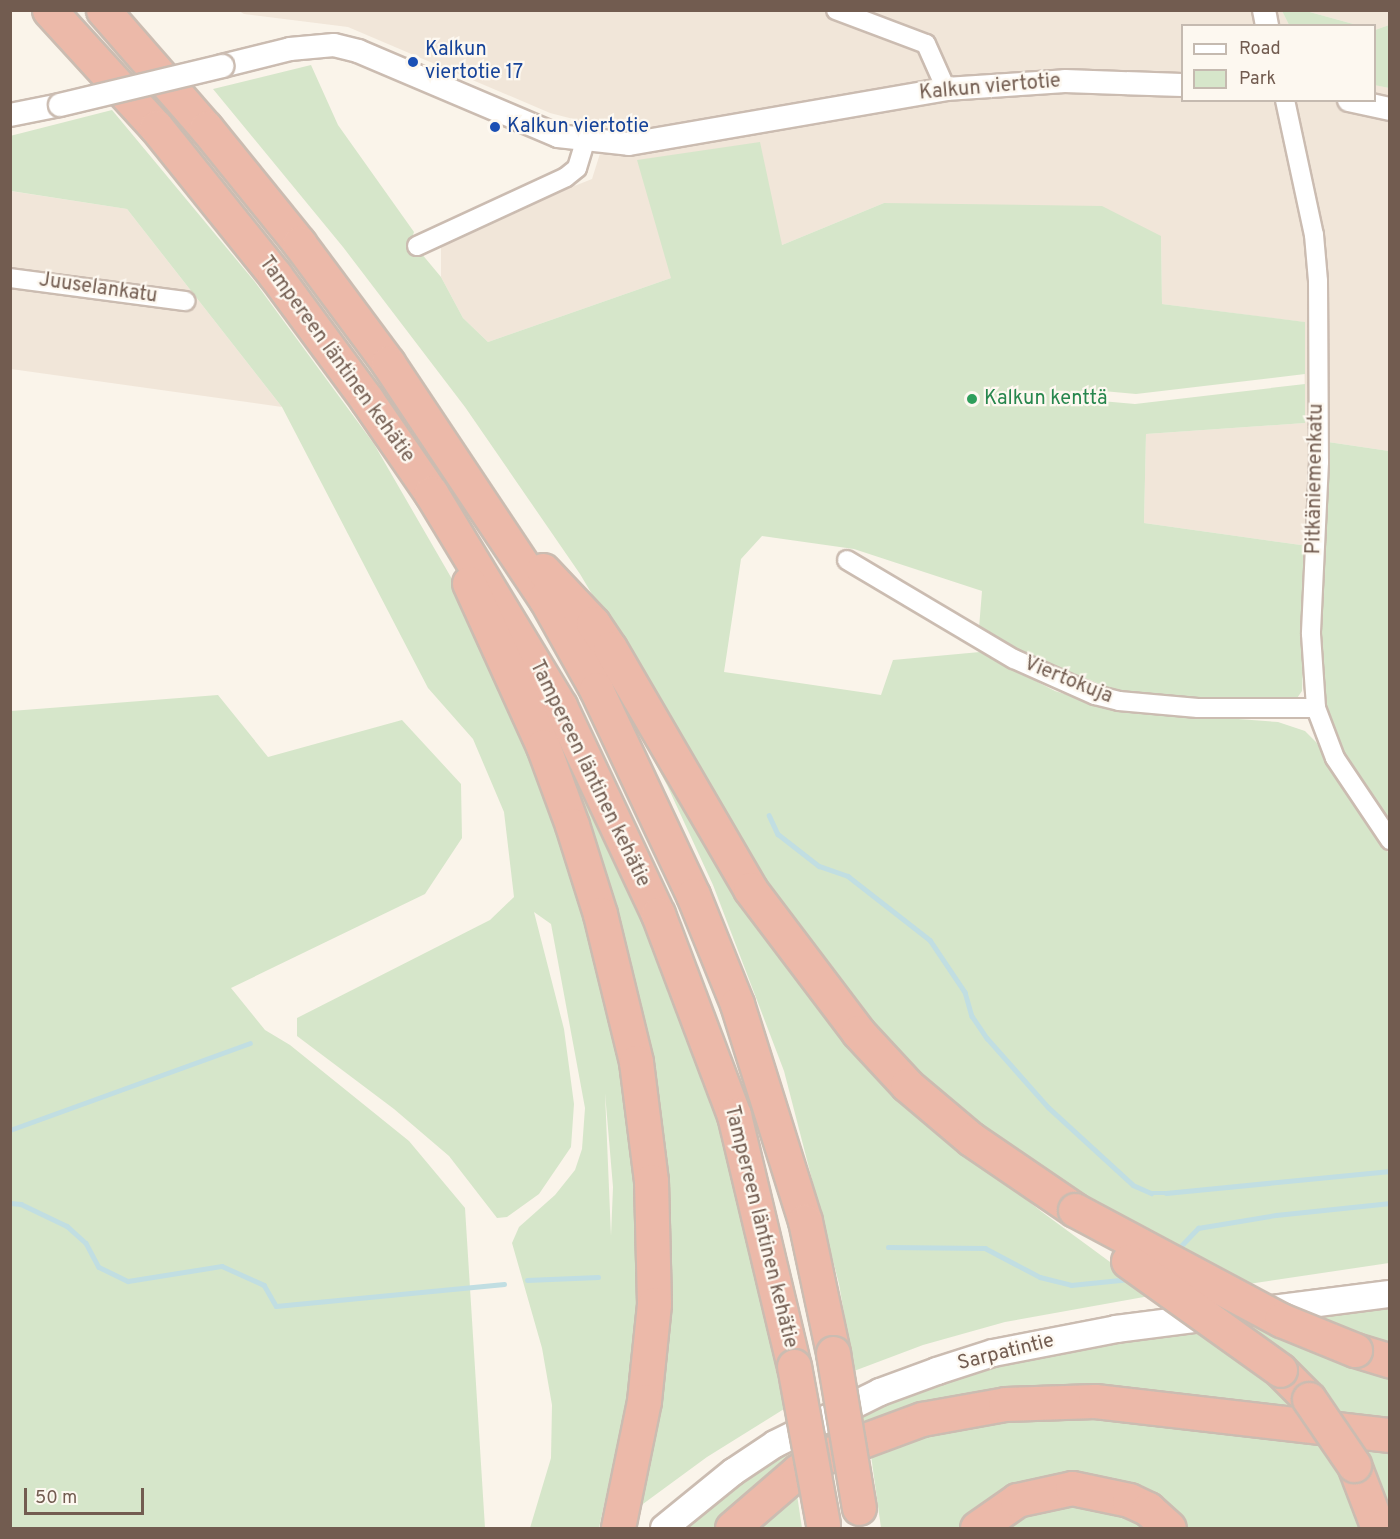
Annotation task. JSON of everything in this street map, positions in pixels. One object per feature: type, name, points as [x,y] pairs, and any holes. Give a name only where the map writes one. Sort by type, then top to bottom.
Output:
[{"type":"highway","name":"Tampereen läntinen kehätie","points":[[50,10],[156,127],[275,275],[431,493],[560,706],[658,914],[734,1115],[794,1366],[823,1526]]},
{"type":"highway","name":"Tampereen läntinen kehätie","points":[[103,10],[206,128],[299,243],[388,363],[492,516],[596,689],[693,895],[737,1004],[770,1104],[805,1221],[833,1353],[860,1518]]},
{"type":"highway","points":[[431,493],[488,630],[543,746],[572,825],[603,925],[636,1062],[651,1180],[654,1304],[644,1401],[618,1528]]},
{"type":"highway","points":[[492,516],[593,623],[750,888],[858,1032],[907,1085],[1004,1163],[1280,1370],[1309,1399],[1354,1465],[1378,1528]]},
{"type":"highway","points":[[1073,1215],[1281,1320],[1389,1361]]},
{"type":"highway","points":[[732,1528],[798,1471],[838,1450],[922,1419],[1005,1404],[1095,1401],[1389,1435]]},
{"type":"highway","points":[[977,1528],[1017,1500],[1072,1488],[1129,1500],[1148,1509],[1169,1528]]},
{"type":"main road","name":"Sarpatintie","points":[[664,1528],[733,1472],[775,1444],[843,1409],[938,1371],[993,1353],[1116,1329],[1389,1294]]},
{"type":"street","points":[[836,10],[926,44],[946,89]]},
{"type":"street","name":"Kalkun viertotie","points":[[10,115],[290,49],[347,47],[500,114],[585,141],[628,144],[681,137],[946,89],[1065,81],[1181,85]]},
{"type":"street","name":"Pitkäniemenkatu","points":[[1285,102],[1314,235],[1318,281],[1319,462],[1311,633],[1316,708],[1335,758],[1389,840]]},
{"type":"street","points":[[1358,102],[1389,109]]},
{"type":"street","points":[[417,246],[567,177],[577,168],[585,141]]},
{"type":"street","name":"Juuselankatu","points":[[10,278],[185,301]]},
{"type":"street","name":"Viertokuja","points":[[847,560],[1014,659],[1095,695],[1119,701],[1198,708],[1316,708]]},
{"type":"shaded area","points":[[239,11],[1282,11],[1288,24],[1181,24],[1181,102],[1376,102],[1376,85],[1389,88],[1389,451],[1328,442],[1325,543],[1308,546],[1144,523],[1146,434],[1305,423],[1304,322],[1162,304],[1161,236],[884,203],[782,245],[671,278],[488,342],[463,318],[441,277],[441,246],[453,234],[592,179],[608,128],[550,113],[348,27],[244,14]]},
{"type":"shaded area","points":[[1306,11],[1389,11],[1389,25],[1376,30],[1376,24],[1353,24]]},
{"type":"shaded area","points":[[10,191],[127,209],[282,407],[11,369]]},
{"type":"green space","points":[[1282,11],[1306,11],[1353,24],[1288,24]]},
{"type":"green space","points":[[1389,25],[1389,88],[1376,85],[1376,30]]},
{"type":"green space","points":[[311,65],[338,125],[414,232],[411,241],[441,277],[463,318],[488,342],[671,278],[637,160],[760,142],[782,245],[884,203],[1102,206],[1161,236],[1162,304],[1305,322],[1305,374],[1136,394],[1103,391],[1101,401],[1135,404],[1305,384],[1305,423],[1146,434],[1144,523],[1308,546],[1302,691],[1295,701],[1153,698],[1099,688],[1019,652],[979,628],[982,591],[854,549],[762,536],[741,559],[724,672],[881,695],[893,660],[980,652],[1055,691],[1117,710],[1278,722],[1305,731],[1316,742],[1389,854],[1389,1263],[1235,1286],[973,1133],[804,951],[580,574],[465,407],[343,247],[213,89]]},
{"type":"green space","points":[[112,110],[255,282],[374,444],[467,605],[542,766],[635,1100],[641,1336],[599,1528],[530,1528],[551,1458],[552,1405],[542,1348],[512,1243],[519,1227],[555,1195],[575,1170],[582,1149],[585,1108],[551,924],[534,912],[564,1029],[574,1104],[571,1147],[539,1194],[507,1217],[497,1218],[449,1156],[394,1109],[297,1036],[297,1018],[490,920],[514,897],[504,812],[473,739],[428,688],[282,407],[127,209],[11,191],[10,136]],"holes":[[[605,1093],[613,1187],[611,1236]]]},
{"type":"green space","points":[[1328,442],[1389,451],[1389,820],[1339,749],[1324,703],[1318,646]]},
{"type":"green space","points":[[584,629],[945,1135],[1042,1212],[1155,1295],[1005,1322],[923,1345],[854,1371],[839,1284],[784,1071],[713,885],[667,785]]},
{"type":"green space","points":[[510,646],[572,759],[626,876],[711,1100],[744,1217],[784,1409],[707,1457],[632,1512],[656,1132]]},
{"type":"green space","points":[[218,695],[268,757],[402,720],[461,784],[462,838],[425,894],[231,988],[265,1030],[290,1045],[409,1141],[465,1208],[485,1528],[11,1528],[11,711]]},
{"type":"green space","points":[[1389,1305],[1389,1350],[1299,1316]]},
{"type":"green space","points":[[1264,1323],[1389,1373],[1389,1427],[1338,1421],[1241,1326]]},
{"type":"green space","points":[[1207,1328],[1312,1417],[1144,1395],[864,1430],[862,1412],[973,1373],[1121,1340]]},
{"type":"green space","points":[[1043,1411],[1328,1442],[1367,1528],[1185,1528],[1164,1507],[1025,1482],[982,1504],[960,1528],[881,1528],[870,1448],[946,1424]]},
{"type":"green space","points":[[1354,1442],[1389,1445],[1389,1524]]},
{"type":"green space","points":[[791,1448],[795,1468],[721,1528],[679,1528],[754,1471]]},
{"type":"green space","points":[[796,1488],[802,1528],[747,1528]]},
{"type":"green space","points":[[1108,1501],[1154,1528],[992,1528],[1040,1503]]},
{"type":"waterway","points":[[769,815],[778,834],[819,866],[848,876],[930,940],[965,992],[972,1016],[987,1038],[1048,1107],[1133,1185],[1151,1193],[1166,1193],[1390,1171]]},
{"type":"waterway","points":[[10,1130],[250,1043]]},
{"type":"waterway","points":[[10,1203],[21,1204],[67,1226],[86,1243],[99,1267],[128,1281],[222,1266],[264,1285],[276,1306],[504,1284]]},
{"type":"waterway","points":[[1176,1251],[1198,1228],[1276,1215],[1390,1203]]},
{"type":"waterway","points":[[888,1247],[985,1248],[1040,1277],[1071,1285],[1130,1279]]},
{"type":"waterway","points":[[527,1280],[598,1277]]},
{"type":"place","name":"Kalkun viertotie 17","points":[[413,62]]},
{"type":"place","name":"Kalkun viertotie","points":[[495,127]]},
{"type":"place","name":"Kalkun kenttä","points":[[972,399]]}]
